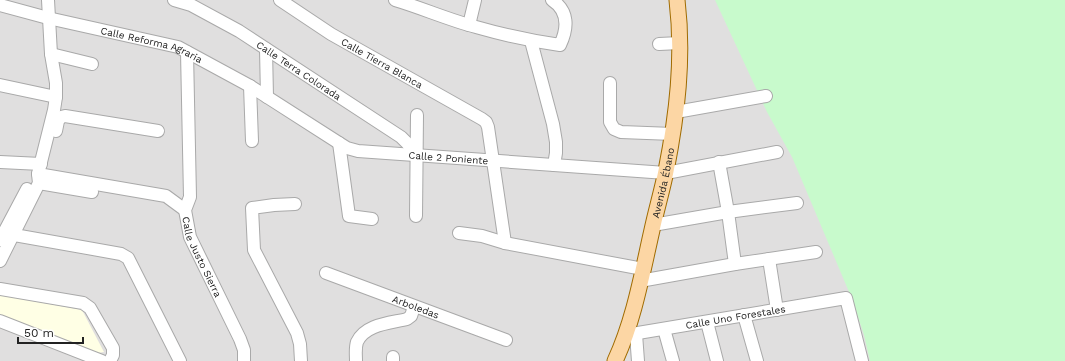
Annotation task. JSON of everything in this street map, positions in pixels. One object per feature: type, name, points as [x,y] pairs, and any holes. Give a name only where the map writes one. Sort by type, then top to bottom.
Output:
[{"type":"main road","name":"Avenida Ébano","points":[[615,361],[631,335],[642,275],[666,173],[673,134],[679,82],[680,44],[677,0]]},
{"type":"street","points":[[0,261],[5,236],[31,181],[40,173],[54,110],[56,83],[51,54],[48,0]]},
{"type":"street","name":"Calle Terra Colorada","points":[[174,0],[191,5],[239,31],[401,138],[416,155]]},
{"type":"street","name":"Calle Tierra Blanca","points":[[280,0],[331,34],[482,119],[486,122],[488,127],[492,159]]},
{"type":"street","points":[[395,0],[420,4],[469,25],[531,41],[560,45],[564,36],[566,21],[565,14],[552,0]]},
{"type":"street","points":[[469,25],[475,0]]},
{"type":"street","name":"Calle Reforma Agraria","points":[[0,5],[48,18],[178,47],[250,86]]},
{"type":"street","points":[[531,41],[554,124],[556,142],[554,165]]},
{"type":"street","points":[[659,44],[680,44]]},
{"type":"street","points":[[266,49],[267,97]]},
{"type":"street","name":"Calle Justo Sierra","points":[[187,52],[190,197],[185,210],[190,237],[240,339],[244,350],[244,361]]},
{"type":"street","points":[[51,54],[92,64]]},
{"type":"street","points":[[610,83],[610,122],[614,129],[621,132],[673,134]]},
{"type":"street","points":[[0,85],[56,97]]},
{"type":"street","points":[[250,86],[252,141]]},
{"type":"street","name":"Calle 2 Poniente","points":[[250,86],[339,143],[358,151],[492,159],[666,173],[777,152]]},
{"type":"street","points":[[676,112],[766,96]]},
{"type":"street","points":[[416,216],[417,115]]},
{"type":"street","points":[[46,147],[54,139],[58,121],[61,117],[65,116],[158,131]]},
{"type":"street","points":[[339,143],[349,216],[372,219]]},
{"type":"street","points":[[492,159],[506,243]]},
{"type":"street","points":[[0,162],[40,173],[92,192]]},
{"type":"street","points":[[719,162],[735,264]]},
{"type":"street","points":[[40,173],[166,196],[185,210]]},
{"type":"street","points":[[653,224],[797,203]]},
{"type":"street","points":[[296,204],[252,208],[254,250],[297,333],[300,344],[301,361]]},
{"type":"street","points":[[459,233],[493,239],[642,275],[735,264],[816,252]]},
{"type":"street","points":[[5,236],[121,254],[128,258],[180,361]]},
{"type":"street","points":[[769,259],[777,310]]},
{"type":"street","name":"Arboledas","points":[[326,273],[506,340]]},
{"type":"street","points":[[0,289],[83,303],[90,308],[113,348],[113,355],[110,361]]},
{"type":"street","name":"Calle Uno Forestales","points":[[631,335],[846,298],[862,361]]},
{"type":"street","points":[[356,361],[357,343],[360,337],[367,331],[377,326],[407,319],[411,316],[414,307]]},
{"type":"street","points":[[744,315],[757,361]]},
{"type":"street","points":[[0,321],[102,361]]},
{"type":"street","points":[[707,322],[717,361]]},
{"type":"street","points":[[664,329],[673,361]]},
{"type":"street","points":[[631,335],[638,361]]},
{"type":"shaded area","points":[[0,0],[1065,0],[1065,361],[0,361]]},
{"type":"shaded area","points":[[0,295],[82,310],[104,352],[97,353],[0,316]]},
{"type":"green space","points":[[715,0],[1065,0],[1065,361],[870,361],[864,335],[852,299],[792,157],[767,112]]}]
